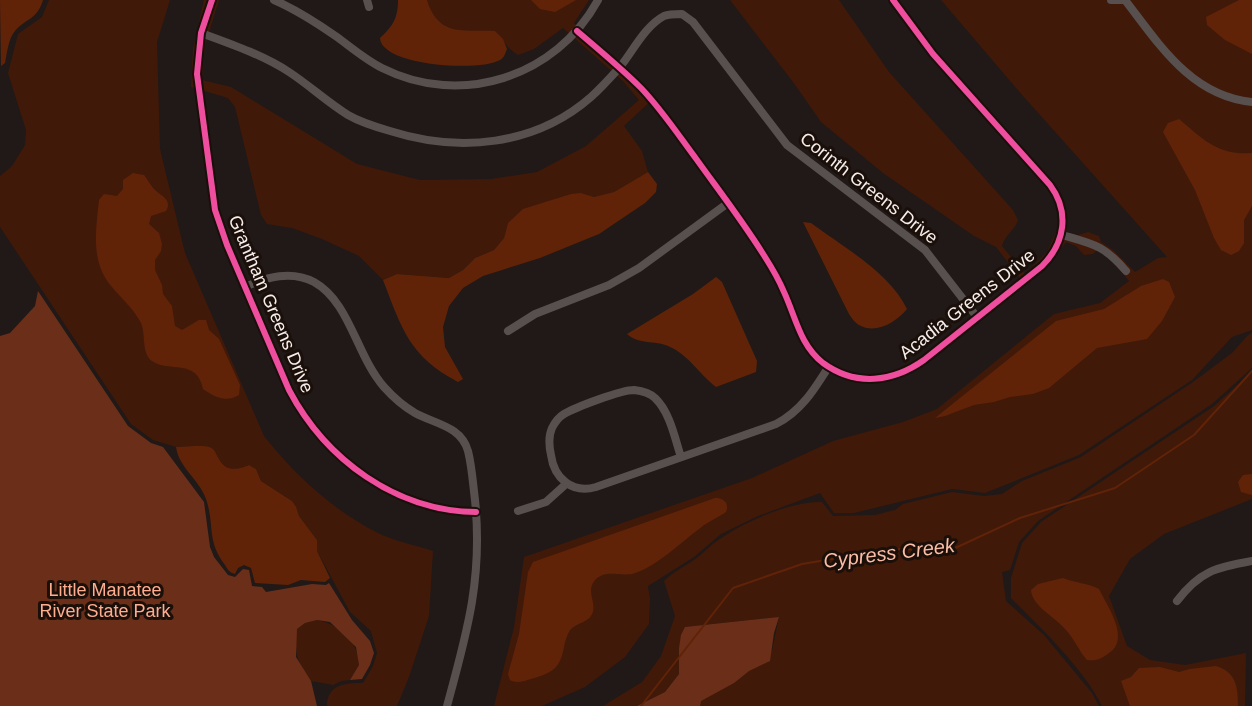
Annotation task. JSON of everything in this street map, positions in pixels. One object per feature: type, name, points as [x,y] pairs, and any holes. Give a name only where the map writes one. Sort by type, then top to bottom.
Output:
[{"type":"street","name":"Grantham Greens Drive","points":[[212,0],[201,33],[197,74],[215,210],[227,245],[294,399],[314,429],[339,455],[368,479],[408,498],[445,509],[476,512]]},
{"type":"street","points":[[274,0],[316,22],[379,66],[404,77],[435,85],[470,85],[509,77],[541,62],[577,31],[598,0]]},
{"type":"street","points":[[893,0],[933,54],[1050,185],[1063,212],[1062,235],[1099,246],[1110,253],[1126,271]]},
{"type":"street","points":[[1111,0],[1125,0],[1170,58],[1187,75],[1205,88],[1221,95],[1252,102]]},
{"type":"street","name":"Corinth Greens Drive","points":[[201,33],[287,70],[348,115],[377,127],[414,139],[487,143],[520,136],[550,125],[591,97],[619,68],[653,24],[666,15],[682,14],[693,22],[787,145],[926,250],[978,317]]},
{"type":"street","name":"Acadia Greens Drive","points":[[577,31],[655,104],[728,203],[777,277],[805,343],[829,366],[846,375],[864,379],[884,378],[899,375],[924,360],[1048,260],[1062,235]]},
{"type":"street","points":[[508,331],[535,314],[609,285],[629,274],[728,203]]},
{"type":"street","points":[[245,287],[267,278],[295,276],[315,283],[333,296],[367,364],[385,388],[405,406],[453,430],[464,441],[470,458],[476,512],[476,573],[473,602],[447,706]]},
{"type":"street","points":[[681,457],[666,415],[660,404],[647,393],[628,391],[564,414],[554,425],[549,440],[552,462],[558,475],[566,484],[580,488],[592,488],[776,424],[790,416],[809,397],[829,366]]},
{"type":"street","points":[[518,512],[546,502],[566,484]]},
{"type":"street","points":[[1177,601],[1189,586],[1211,570],[1252,561]]},
{"type":"shaded area","points":[[0,0],[43,0],[38,11],[13,34],[5,63],[1,66]]},
{"type":"shaded area","points":[[49,0],[170,0],[157,42],[160,149],[185,253],[264,436],[301,477],[345,513],[383,535],[433,551],[429,616],[397,706],[327,706],[330,693],[334,689],[344,684],[363,683],[373,666],[377,653],[371,631],[350,612],[317,551],[317,540],[299,516],[292,501],[261,481],[256,469],[249,465],[237,469],[228,468],[214,450],[194,446],[176,447],[153,440],[131,424],[0,227],[0,176],[12,166],[25,145],[26,130],[8,73],[18,34],[42,17]]},
{"type":"shaded area","points":[[204,0],[219,0],[205,45],[202,80],[231,87],[357,164],[420,180],[491,179],[537,172],[586,146],[639,100],[623,81],[563,28],[534,49],[518,55],[495,31],[463,31],[445,26],[432,12],[427,0],[589,0],[574,23],[655,97],[624,126],[642,151],[648,172],[614,192],[594,197],[581,193],[508,223],[504,238],[494,250],[475,258],[463,270],[449,278],[397,274],[383,280],[359,256],[292,228],[267,224],[261,215],[235,107],[228,98],[191,87],[193,49]]},
{"type":"shaded area","points":[[398,0],[427,0],[438,21],[454,29],[495,31],[503,39],[507,49],[504,56],[489,64],[454,66],[433,64],[396,55],[385,47],[380,38],[394,21]]},
{"type":"shaded area","points":[[531,0],[576,0],[555,12],[540,9]]},
{"type":"shaded area","points":[[730,0],[839,0],[889,72],[1013,210],[1018,220],[1002,246],[1025,274],[1047,252],[1057,230],[1078,235],[1088,232],[1099,236],[1101,242],[1113,250],[1135,272],[1158,258],[1167,257],[1023,96],[941,0],[1252,0],[1252,330],[1232,337],[1192,380],[1079,455],[985,493],[952,489],[854,513],[834,513],[820,493],[758,516],[721,534],[694,557],[648,586],[649,624],[625,657],[585,687],[542,706],[494,706],[514,627],[524,557],[752,478],[833,441],[903,422],[937,409],[1054,314],[1100,303],[1129,281],[1110,258],[1098,249],[1093,254],[1084,255],[1076,246],[1066,242],[1052,261],[1024,283],[996,247],[974,236],[883,173],[821,122]]},
{"type":"shaded area","points":[[1239,0],[1252,0],[1252,54],[1225,40],[1207,25],[1206,17]]},
{"type":"shaded area","points":[[1179,119],[1220,149],[1252,153],[1252,206],[1244,220],[1244,243],[1239,251],[1231,255],[1221,250],[1214,238],[1195,190],[1163,132],[1168,123]]},
{"type":"shaded area","points":[[648,172],[657,184],[656,192],[645,203],[599,234],[540,258],[483,276],[463,288],[449,306],[443,327],[445,347],[463,379],[458,382],[441,372],[428,362],[409,340],[383,280],[397,274],[449,278],[463,270],[475,258],[494,250],[504,238],[508,223],[523,209],[571,194],[581,193],[594,197],[614,192]]},
{"type":"shaded area","points":[[133,173],[144,175],[168,203],[166,211],[151,216],[149,224],[159,233],[162,244],[161,251],[155,260],[155,270],[162,285],[163,294],[172,306],[175,326],[182,330],[199,320],[206,320],[209,330],[219,339],[240,385],[239,395],[229,399],[216,397],[203,389],[195,373],[152,361],[146,353],[141,323],[112,287],[100,267],[96,245],[99,200],[104,194],[117,196],[123,189],[123,180]]},
{"type":"shaded area","points":[[803,222],[811,223],[877,272],[899,296],[907,309],[897,318],[879,328],[865,328],[856,323],[849,314]]},
{"type":"shaded area","points":[[716,277],[722,282],[757,361],[756,372],[716,387],[675,350],[663,344],[637,340],[627,334],[693,294]]},
{"type":"shaded area","points":[[1163,279],[1169,282],[1175,297],[1162,321],[1147,339],[1097,348],[1049,388],[1033,394],[974,405],[935,418],[1056,321],[1104,309],[1141,286]]},
{"type":"shaded area","points":[[1252,333],[1252,368],[1212,404],[1038,521],[1019,542],[1010,570],[1002,572],[1006,601],[1044,635],[1092,693],[1099,706],[679,706],[772,650],[779,617],[686,627],[679,648],[679,674],[665,692],[637,706],[603,706],[642,682],[661,656],[675,616],[664,581],[733,531],[771,513],[810,503],[822,502],[833,516],[875,515],[895,510],[903,504],[952,492],[984,496],[1002,494],[1022,481],[1081,457],[1193,382],[1232,353]]},
{"type":"shaded area","points":[[1252,372],[1252,499],[1164,534],[1130,559],[1109,596],[1127,646],[1150,660],[1185,665],[1246,653],[1245,706],[1102,706],[1073,663],[1011,598],[1011,578],[1022,543],[1041,522],[1214,406]]},
{"type":"shaded area","points":[[176,447],[212,448],[222,463],[229,468],[237,469],[249,465],[256,469],[261,481],[292,501],[299,516],[317,540],[317,551],[330,578],[325,582],[301,580],[288,585],[255,583],[251,568],[244,565],[238,568],[235,574],[229,571],[215,548],[206,499],[199,485],[181,461]]},
{"type":"shaded area","points":[[1252,474],[1252,495],[1241,492],[1238,482],[1243,475]]},
{"type":"shaded area","points":[[715,498],[725,502],[726,512],[702,527],[660,560],[635,573],[607,574],[597,578],[591,587],[592,614],[570,630],[560,660],[554,669],[544,675],[523,681],[510,680],[508,674],[519,634],[528,572],[533,562]]},
{"type":"shaded area","points":[[1063,578],[1099,589],[1111,613],[1118,631],[1118,639],[1115,647],[1101,658],[1087,660],[1068,633],[1032,596],[1031,590],[1038,584]]},
{"type":"shaded area","points":[[317,620],[340,630],[356,649],[359,665],[350,680],[333,685],[311,681],[302,668],[296,651],[297,629],[305,623]]},
{"type":"shaded area","points":[[1216,666],[1232,676],[1238,706],[1130,706],[1121,681],[1131,677],[1139,668],[1160,667],[1179,672]]},
{"type":"green space","name":"Little Manatee River State Park","points":[[38,291],[128,426],[151,443],[163,447],[204,502],[210,547],[214,557],[228,575],[235,577],[243,569],[249,570],[252,586],[262,587],[266,592],[329,583],[352,620],[370,641],[374,653],[362,679],[350,680],[359,665],[356,647],[330,622],[317,620],[305,623],[297,629],[296,657],[311,681],[317,706],[0,706],[0,336],[10,333],[35,306]]},
{"type":"green space","points":[[779,617],[770,661],[749,671],[734,683],[701,701],[700,706],[637,706],[665,692],[679,674],[679,648],[685,627]]},
{"type":"waterway","name":"Cypress Creek","points":[[641,706],[733,588],[802,564],[891,549],[951,550],[1020,518],[1115,488],[1194,435],[1252,371]]},
{"type":"cycle path","points":[[212,0],[201,33],[197,74],[215,210],[227,245],[289,390],[304,415],[323,438],[343,459],[366,477],[418,502],[447,509],[476,512]]},
{"type":"cycle path","points":[[577,31],[641,88],[677,132],[768,261],[799,330],[815,356],[836,371],[848,376],[874,379],[900,373],[924,360],[1042,266],[1056,247],[1062,227],[1060,206],[1050,185],[933,54],[893,0]]}]
